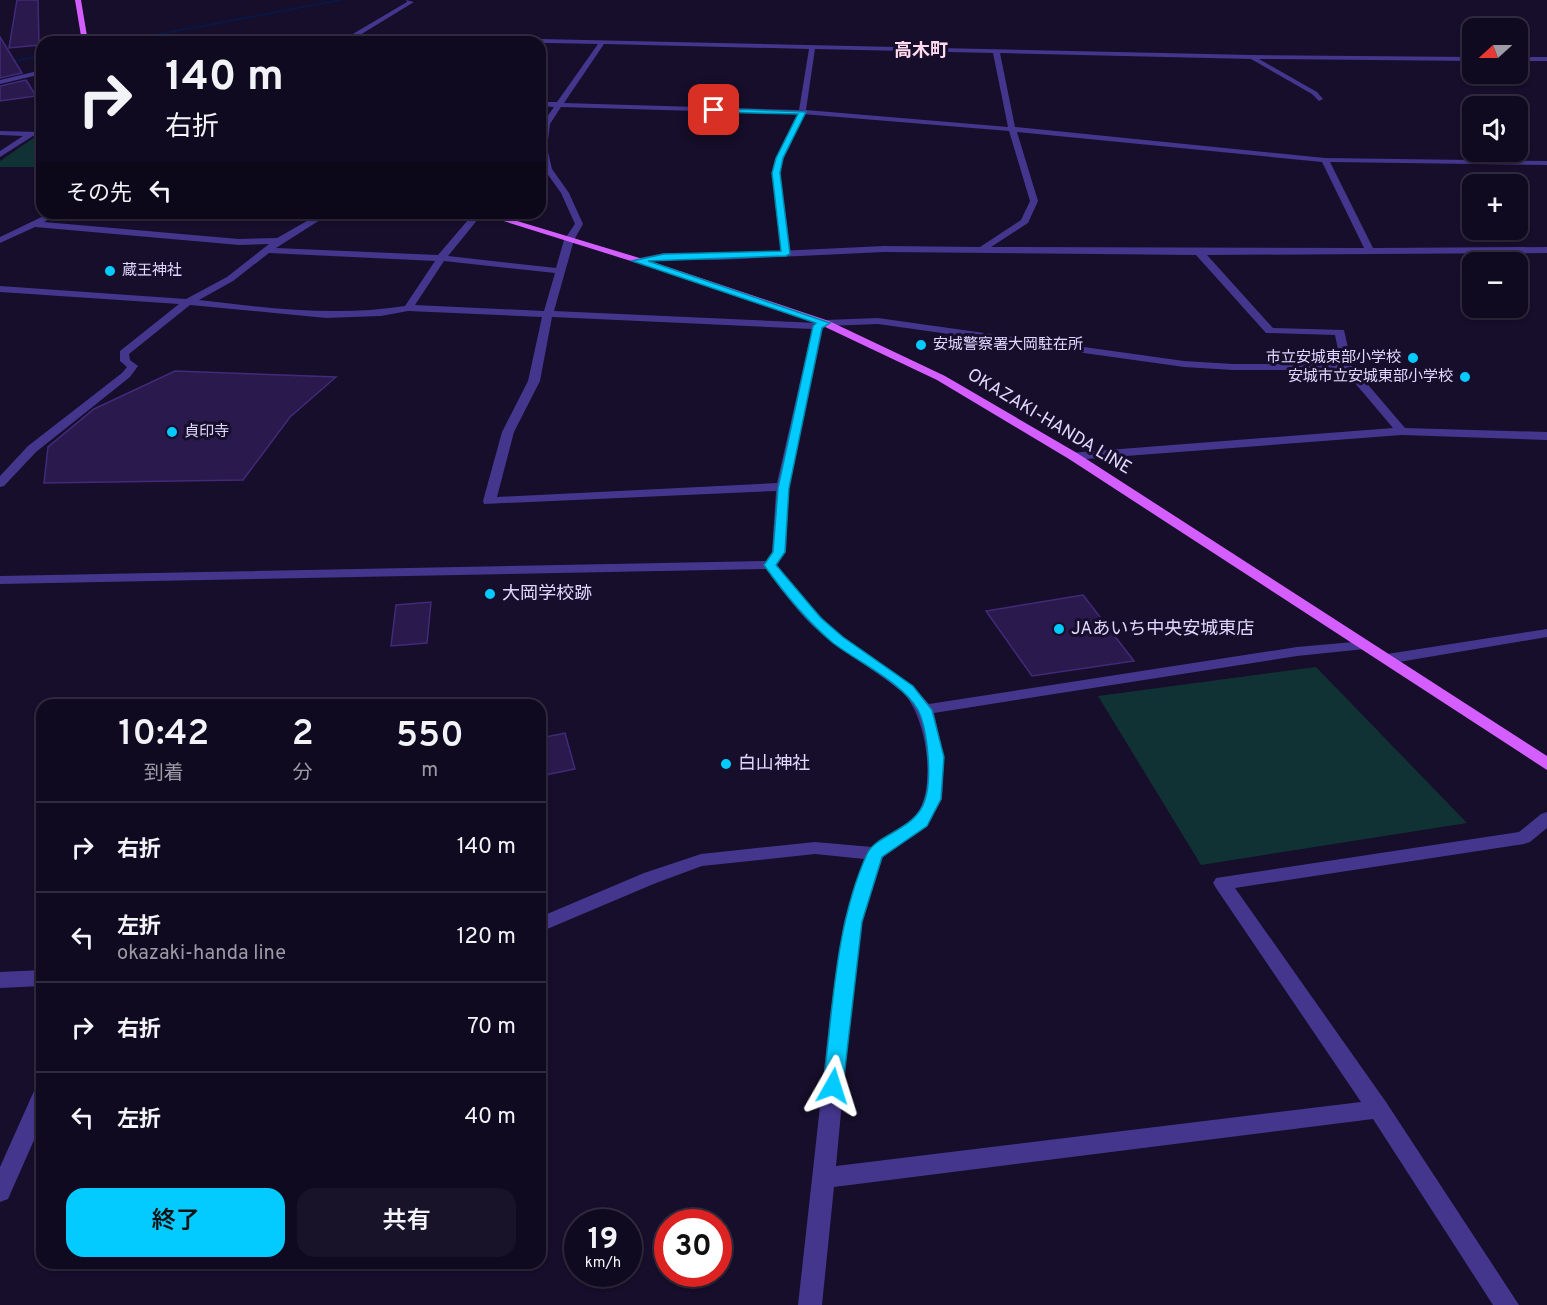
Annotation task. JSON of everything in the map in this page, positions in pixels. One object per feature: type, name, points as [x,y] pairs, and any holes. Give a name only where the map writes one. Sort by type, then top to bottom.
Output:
[{"type":"main road","points":[[78,0],[84,36]]},
{"type":"main road","name":"OKAZAKI-HANDA LINE","points":[[500,219],[637,261],[821,324],[941,378],[1073,456],[1547,764]]},
{"type":"street","points":[[356,36],[411,2],[409,0]]},
{"type":"street","points":[[546,42],[1252,57],[1462,59]]},
{"type":"street","points":[[546,124],[602,43]]},
{"type":"street","points":[[786,254],[776,173],[780,158],[802,112],[812,48]]},
{"type":"street","points":[[984,248],[1024,221],[1034,201],[1012,129],[996,52]]},
{"type":"street","points":[[1252,57],[1315,93],[1319,99]]},
{"type":"street","points":[[1528,59],[1547,59]]},
{"type":"street","points":[[0,82],[36,73]]},
{"type":"street","points":[[546,105],[802,112],[1012,129],[1325,160],[1547,163]]},
{"type":"street","points":[[0,133],[36,133]]},
{"type":"street","points":[[0,155],[32,133]]},
{"type":"street","points":[[1325,160],[1370,251]]},
{"type":"street","points":[[546,161],[548,169],[565,193],[579,224],[569,240],[548,315],[534,381],[508,432],[489,501],[783,488]]},
{"type":"street","points":[[0,240],[44,219]]},
{"type":"street","points":[[0,483],[32,449],[126,375],[133,366],[125,361],[124,353],[188,302],[230,279],[279,241],[317,219]]},
{"type":"street","points":[[408,308],[441,258],[475,219]]},
{"type":"street","points":[[33,224],[239,242],[279,241]]},
{"type":"street","points":[[637,261],[664,256],[984,248],[1199,252],[1547,250]]},
{"type":"street","points":[[267,250],[441,258],[561,271]]},
{"type":"street","points":[[1199,252],[1270,331],[1340,332],[1347,367],[1402,431]]},
{"type":"street","points":[[0,289],[188,302],[281,312],[357,315],[408,308],[821,324],[878,321],[1184,364],[1233,368],[1347,367]]},
{"type":"street","points":[[770,565],[779,552],[783,488],[821,324]]},
{"type":"street","points":[[1073,456],[1309,440],[1402,431],[1547,436]]},
{"type":"street","points":[[0,580],[770,565]]},
{"type":"street","points":[[770,565],[816,621],[838,640],[908,689],[925,710],[936,757],[933,799],[921,822],[875,854],[853,922],[810,1305]]},
{"type":"street","points":[[1387,659],[1547,633]]},
{"type":"street","points":[[925,710],[1005,695],[1184,671],[1269,654],[1365,645]]},
{"type":"street","points":[[1507,1305],[1378,1108],[1222,883],[1524,837],[1547,818]]},
{"type":"street","points":[[546,922],[650,878],[701,860],[815,848],[875,854]]},
{"type":"street","points":[[0,980],[36,978]]},
{"type":"street","points":[[823,1178],[1378,1108]]},
{"type":"street","points":[[0,1192],[36,1111]]},
{"type":"green space","points":[[36,137],[36,167],[0,167],[0,161]]},
{"type":"green space","points":[[1316,667],[1467,823],[1201,865],[1098,696]]},
{"type":"building","points":[[17,0],[38,0],[39,36],[36,36],[36,45],[9,48]]},
{"type":"building","points":[[0,37],[22,73],[0,78]]},
{"type":"building","points":[[26,80],[36,96],[0,101],[0,86]]},
{"type":"building","name":"貞印寺","points":[[175,371],[336,377],[290,417],[243,480],[44,483],[48,447],[94,409]]},
{"type":"building","points":[[1083,595],[1134,661],[1032,676],[986,611]]},
{"type":"building","points":[[431,602],[427,643],[391,646],[396,605]]},
{"type":"building","points":[[565,733],[575,769],[546,775],[546,737]]},
{"type":"waterway","points":[[148,36],[343,0]]},
{"type":"waterway","points":[[0,65],[36,56]]},
{"type":"place","name":"蔵王神社","points":[[110,271]]},
{"type":"place","name":"安城警察署大岡駐在所","points":[[921,345]]},
{"type":"place","name":"市立安城東部小学校","points":[[1413,358]]},
{"type":"place","name":"安城市立安城東部小学校","points":[[1465,377]]},
{"type":"place","name":"貞印寺","points":[[172,432]]},
{"type":"place","name":"大岡学校跡","points":[[490,594]]},
{"type":"place","name":"JAあいち中央安城東店","points":[[1059,629]]},
{"type":"place","name":"白山神社","points":[[726,764]]},
{"type":"district","name":"高木町","points":[[921,51]]},
{"type":"route","points":[[714,110],[802,112],[780,158],[776,173],[786,254],[717,257],[664,256],[637,261],[825,323],[818,326],[783,488],[778,532],[779,552],[770,565],[816,621],[838,640],[908,689],[925,710],[936,757],[933,799],[921,822],[875,854],[853,922],[833,1086]]}]
